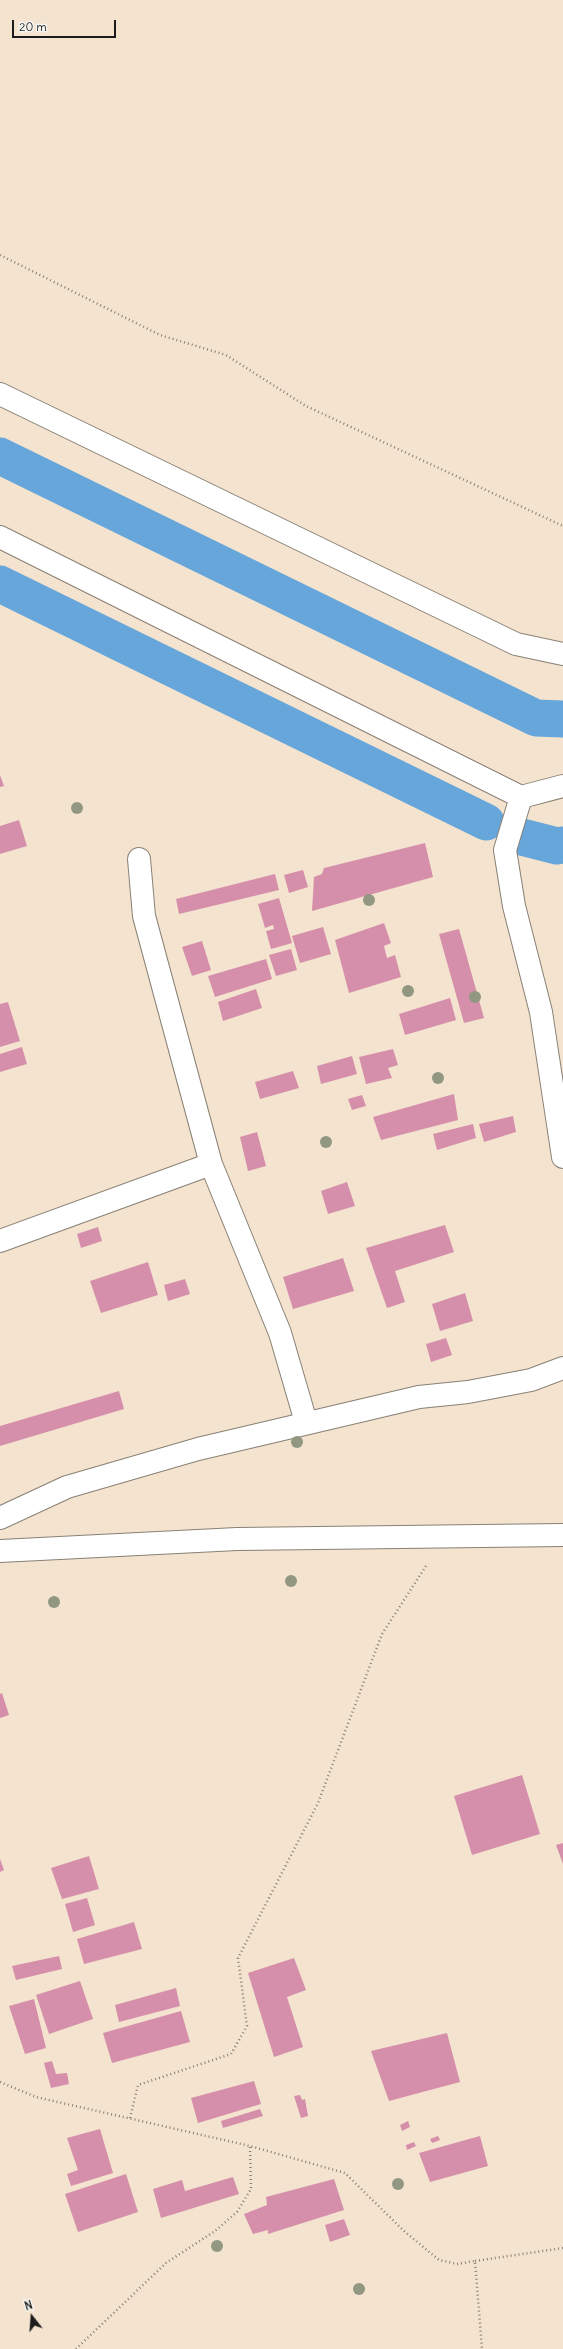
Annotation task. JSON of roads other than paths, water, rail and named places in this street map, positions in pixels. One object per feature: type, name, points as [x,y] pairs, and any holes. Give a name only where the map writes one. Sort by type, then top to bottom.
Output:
[{"type":"street","points":[[0,394],[516,644],[563,654]]},
{"type":"street","points":[[0,537],[521,797],[563,786]]},
{"type":"street","points":[[521,797],[505,850],[514,906],[541,1012],[563,1157]]},
{"type":"street","points":[[139,859],[144,916],[211,1164],[280,1333],[306,1422]]},
{"type":"street","points":[[0,1242],[211,1164]]},
{"type":"street","points":[[0,1518],[67,1488],[198,1449],[306,1422],[420,1397],[468,1392],[531,1380],[563,1368]]},
{"type":"street","points":[[0,1551],[237,1539],[563,1536]]},
{"type":"waterway","points":[[0,456],[536,718],[563,719]]},
{"type":"waterway","points":[[0,584],[486,822]]},
{"type":"waterway","points":[[518,836],[557,846],[563,845]]}]
